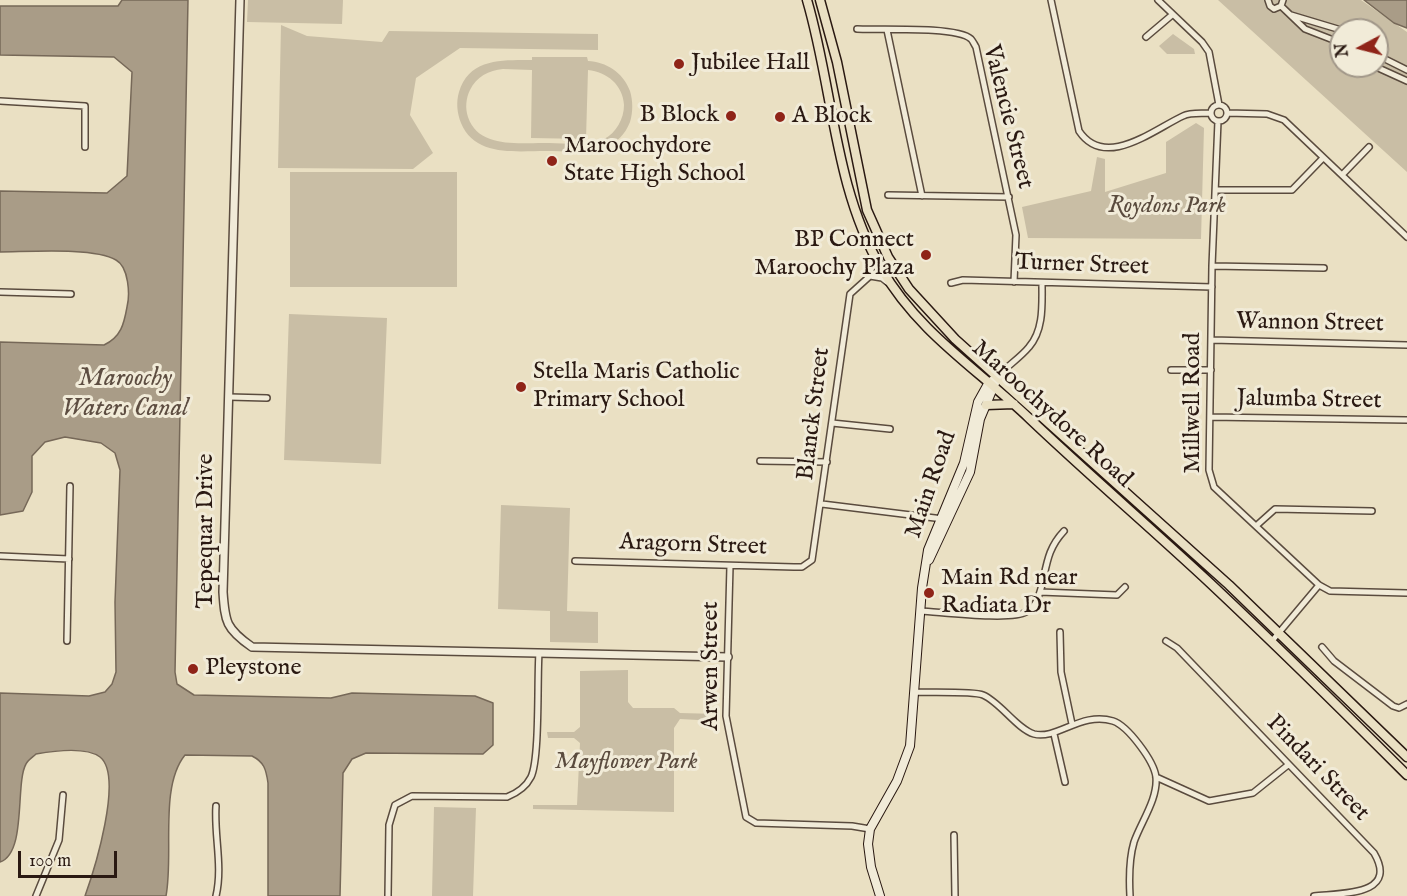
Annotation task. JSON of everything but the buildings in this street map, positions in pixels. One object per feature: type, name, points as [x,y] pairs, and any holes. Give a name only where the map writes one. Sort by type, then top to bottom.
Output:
[{"type":"main road","name":"Maroochydore Road","points":[[807,0],[853,204],[874,255],[892,286],[942,344],[1014,404],[1272,641],[1407,774]]},
{"type":"main road","name":"Maroochydore Road","points":[[820,0],[842,85],[860,184],[882,244],[897,272],[929,312],[997,377],[1279,633],[1407,757]]},
{"type":"main road","name":"Main Road","points":[[944,520],[964,463],[976,406],[997,377]]},
{"type":"main road","name":"Main Road","points":[[880,896],[868,855],[870,829],[904,765],[910,746],[928,550],[970,472],[991,386]]},
{"type":"main road","points":[[986,405],[1014,404]]},
{"type":"street","name":"Tepequar Drive","points":[[240,0],[223,592],[225,618],[232,633],[252,647],[728,657]]},
{"type":"street","points":[[1051,0],[1079,131],[1091,144],[1101,148],[1116,147],[1158,131],[1184,116],[1211,113]]},
{"type":"street","points":[[1158,0],[1202,42],[1209,52],[1220,105]]},
{"type":"street","points":[[1268,0],[1272,8],[1282,3],[1305,28],[1329,38]]},
{"type":"street","points":[[1290,14],[1329,26]]},
{"type":"street","points":[[1146,37],[1172,15]]},
{"type":"street","name":"Valencie Street","points":[[857,29],[931,30],[961,34],[970,39],[975,47],[1016,235],[1014,282]]},
{"type":"street","points":[[887,30],[922,196]]},
{"type":"street","points":[[1389,61],[1407,70]]},
{"type":"street","points":[[1389,73],[1407,81]]},
{"type":"street","points":[[0,102],[85,106],[85,147]]},
{"type":"street","points":[[1220,105],[1225,107],[1227,113],[1224,119],[1218,121],[1211,113],[1213,107],[1220,105]]},
{"type":"street","points":[[1227,113],[1278,116],[1407,237]]},
{"type":"street","name":"Millwell Road","points":[[1218,121],[1212,266],[1209,470],[1214,487],[1319,585]]},
{"type":"street","points":[[1342,175],[1369,147]]},
{"type":"street","points":[[1216,190],[1292,190],[1323,158]]},
{"type":"street","points":[[888,195],[1009,197]]},
{"type":"street","points":[[874,255],[870,276],[882,278],[892,286]]},
{"type":"street","points":[[1212,266],[1324,268]]},
{"type":"street","name":"Blanck Street","points":[[809,563],[815,554],[850,294],[870,276]]},
{"type":"street","name":"Turner Street","points":[[951,283],[963,280],[1212,287]]},
{"type":"street","points":[[997,377],[1029,348],[1036,336],[1040,322],[1042,283]]},
{"type":"street","points":[[0,292],[71,294]]},
{"type":"street","name":"Wannon Street","points":[[1212,340],[1407,345]]},
{"type":"street","points":[[1171,370],[1211,370]]},
{"type":"street","points":[[229,397],[267,398]]},
{"type":"street","name":"Jalumba Street","points":[[1210,417],[1407,420]]},
{"type":"street","points":[[832,423],[890,429]]},
{"type":"street","points":[[760,461],[827,462]]},
{"type":"street","points":[[67,641],[70,486]]},
{"type":"street","points":[[822,504],[944,520]]},
{"type":"street","points":[[1256,526],[1275,509],[1372,511]]},
{"type":"street","points":[[921,611],[1020,615],[1028,612],[1038,600],[1052,544],[1064,531]]},
{"type":"street","points":[[0,556],[69,559]]},
{"type":"street","name":"Aragorn Street","points":[[575,561],[794,567],[809,563]]},
{"type":"street","name":"Arwen Street","points":[[730,566],[726,716],[746,817],[756,823],[852,826],[870,829]]},
{"type":"street","points":[[1272,641],[1319,585],[1330,591],[1407,593]]},
{"type":"street","points":[[1040,592],[1117,595],[1125,587]]},
{"type":"street","points":[[1060,632],[1061,672],[1072,724]]},
{"type":"street","name":"Pindari Street","points":[[1166,641],[1177,648],[1374,853],[1379,862],[1380,873],[1376,884],[1366,890],[1314,896]]},
{"type":"street","points":[[1322,647],[1334,661],[1393,706],[1401,708],[1407,704]]},
{"type":"street","points":[[388,896],[389,825],[395,805],[412,796],[507,797],[517,793],[531,778],[536,752],[539,653]]},
{"type":"street","points":[[915,692],[983,694],[1033,734],[1054,734],[1072,724],[1090,720],[1113,721],[1134,735],[1156,777],[1209,801],[1253,793],[1288,765]]},
{"type":"street","points":[[1054,734],[1065,782]]},
{"type":"street","points":[[1130,896],[1129,875],[1134,843],[1150,804],[1156,777]]},
{"type":"street","points":[[36,896],[59,840],[63,795]]},
{"type":"street","points":[[216,806],[215,828],[220,874],[216,896]]},
{"type":"street","points":[[954,835],[955,896]]},
{"type":"green space","points":[[248,0],[343,0],[342,24],[247,22]]},
{"type":"green space","points":[[1218,0],[1361,0],[1387,18],[1329,18],[1329,78],[1389,78],[1389,19],[1407,32],[1407,172]]},
{"type":"green space","points":[[281,25],[307,36],[382,42],[389,31],[598,34],[598,50],[460,48],[416,78],[410,115],[433,153],[413,169],[278,168]]},
{"type":"green space","points":[[1173,34],[1194,49],[1195,54],[1167,54],[1159,46]]},
{"type":"green space","points":[[532,57],[587,57],[588,61],[601,63],[618,73],[627,84],[632,103],[630,122],[624,134],[605,147],[583,151],[498,150],[476,142],[467,134],[459,115],[458,96],[464,81],[479,67],[488,63],[532,60]],"holes":[[[503,69],[532,70],[531,138],[586,139],[588,70],[607,77],[621,91],[624,105],[623,115],[618,125],[604,139],[584,144],[502,142],[482,135],[474,128],[466,107],[469,93],[479,78]]]},
{"type":"green space","name":"Roydons Park","points":[[1196,123],[1204,128],[1201,239],[1028,238],[1022,207],[1091,191],[1097,157],[1105,159],[1105,192],[1166,173],[1166,142]]},
{"type":"green space","points":[[290,172],[457,172],[457,287],[290,287]]},
{"type":"green space","points":[[289,314],[387,318],[381,464],[284,460]]},
{"type":"green space","points":[[501,505],[570,508],[567,611],[598,612],[598,643],[550,642],[550,611],[498,609]]},
{"type":"green space","name":"Mayflower Park","points":[[628,670],[628,702],[633,708],[674,708],[680,713],[718,714],[717,721],[680,719],[674,728],[674,812],[533,809],[533,805],[577,805],[580,743],[574,738],[548,738],[547,732],[574,732],[580,727],[580,671]]},
{"type":"green space","points":[[434,807],[476,808],[473,896],[432,896]]},
{"type":"water","name":"Maroochy Waters Canal","points":[[122,0],[188,0],[175,672],[177,684],[194,695],[331,698],[352,693],[475,696],[493,703],[493,745],[483,754],[366,753],[352,759],[343,773],[340,896],[268,896],[268,783],[264,766],[252,756],[185,755],[172,785],[166,896],[85,896],[105,824],[109,783],[107,767],[100,757],[86,751],[69,750],[36,754],[27,763],[23,773],[14,846],[8,856],[0,862],[0,693],[89,696],[105,692],[112,684],[116,672],[115,602],[120,470],[115,453],[101,443],[65,437],[45,442],[32,456],[32,492],[23,511],[0,515],[0,342],[104,345],[118,334],[123,324],[128,282],[120,264],[106,256],[60,251],[0,252],[0,191],[107,193],[127,176],[132,72],[114,57],[0,55],[0,6],[118,6]]},
{"type":"water","points":[[1364,0],[1407,0],[1407,28],[1387,18]]},
{"type":"place","name":"Jubilee Hall","points":[[679,64]]},
{"type":"place","name":"B Block","points":[[731,116]]},
{"type":"place","name":"A Block","points":[[780,117]]},
{"type":"place","name":"Maroochydore State High School","points":[[552,161]]},
{"type":"place","name":"BP Connect Maroochy Plaza","points":[[926,255]]},
{"type":"place","name":"Stella Maris Catholic Primary School","points":[[521,387]]},
{"type":"place","name":"Main Rd near Radiata Dr","points":[[929,593]]},
{"type":"place","name":"Pleystone","points":[[193,669]]}]
